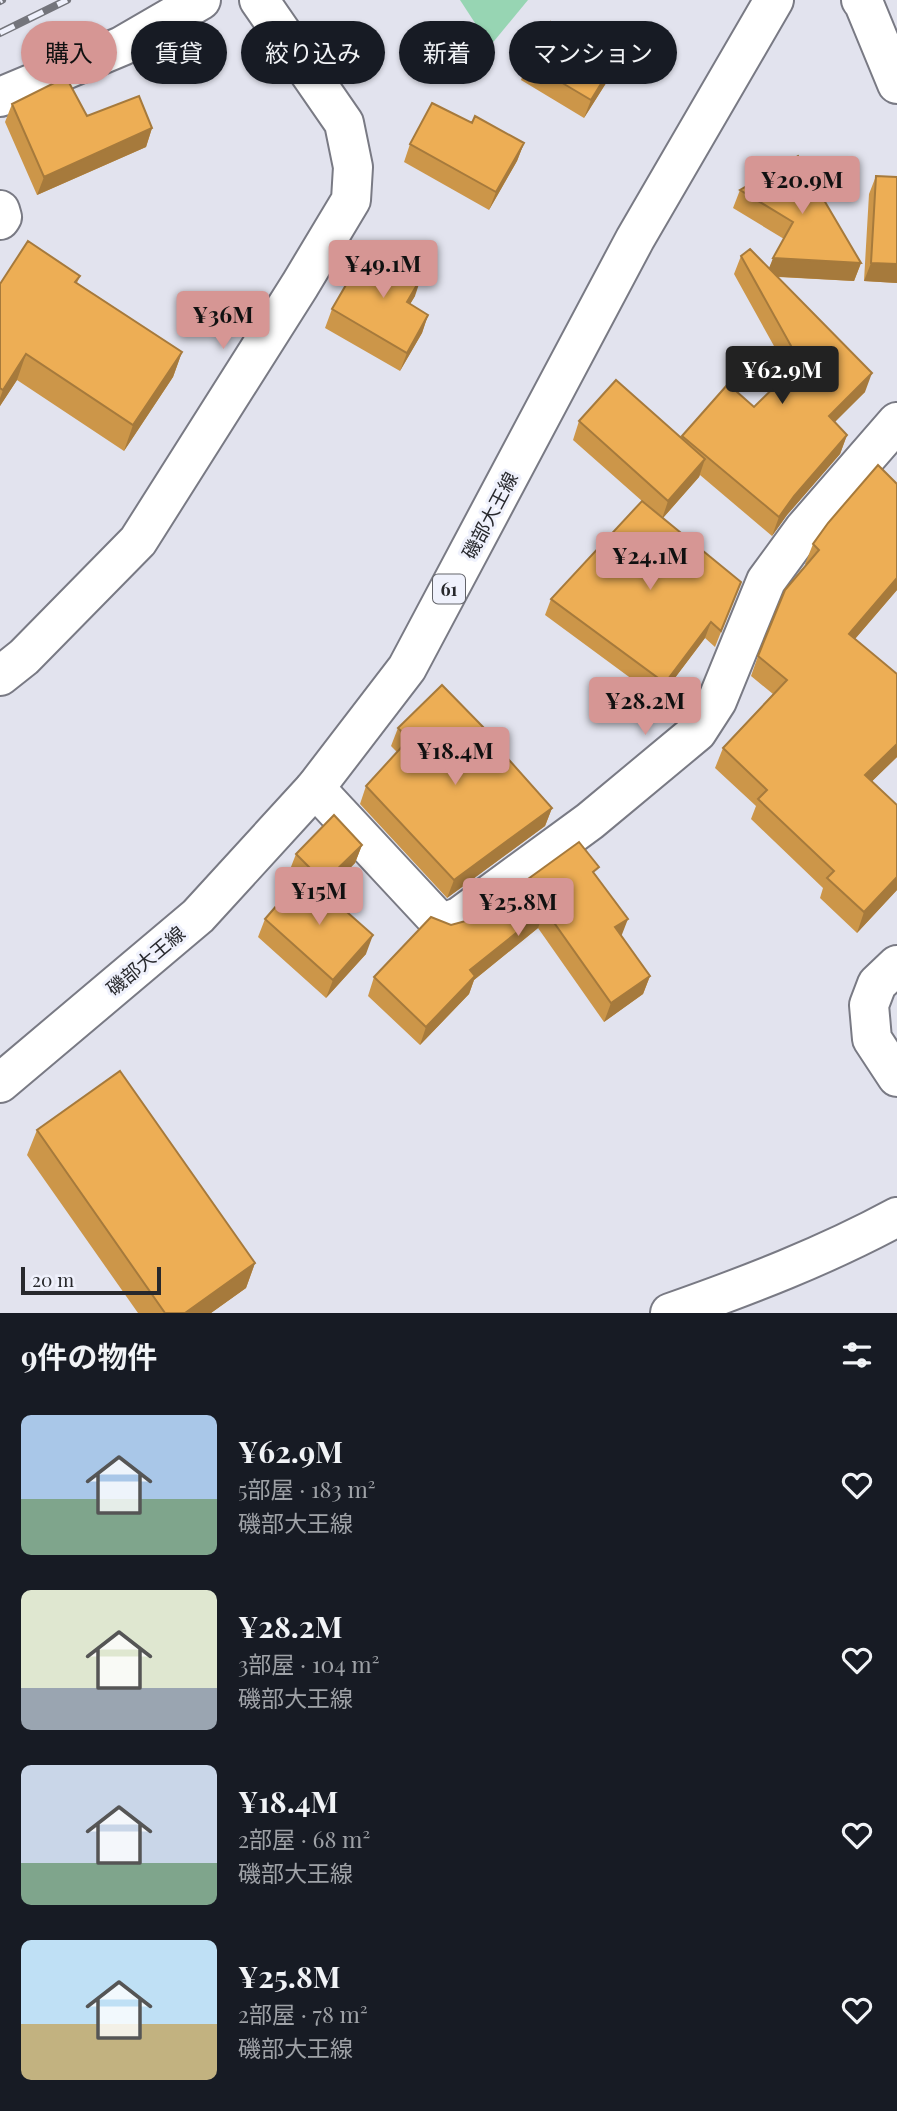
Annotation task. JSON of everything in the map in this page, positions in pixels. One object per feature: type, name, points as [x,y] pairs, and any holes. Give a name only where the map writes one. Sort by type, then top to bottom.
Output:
[{"type":"street","points":[[0,97],[122,46],[201,0]]},
{"type":"street","points":[[0,676],[24,657],[138,541],[351,200],[353,167],[344,123],[259,0]]},
{"type":"street","name":"磯部大王線","points":[[0,1083],[198,916],[315,788],[407,667],[635,239],[774,0]]},
{"type":"street","points":[[861,0],[897,84]]},
{"type":"street","points":[[0,210],[0,220]]},
{"type":"street","points":[[315,788],[435,918],[445,922],[459,917],[590,821],[697,732],[717,701],[766,582],[804,529],[897,422]]},
{"type":"street","points":[[897,965],[877,984],[869,1004],[872,1040],[897,1077]]},
{"type":"street","points":[[670,1313],[725,1294],[849,1242],[897,1217]]},
{"type":"green space","points":[[460,0],[528,0],[495,40],[495,21],[474,21]]},
{"type":"building","points":[[52,84],[70,84],[87,116],[139,96],[152,128],[44,177],[12,104]]},
{"type":"building","points":[[564,84],[601,84],[591,100]]},
{"type":"building","points":[[432,103],[472,123],[475,116],[524,143],[496,192],[410,144]]},
{"type":"building","points":[[798,156],[861,263],[773,258],[793,222],[740,190]]},
{"type":"building","points":[[876,176],[897,177],[897,264],[871,263]]},
{"type":"building","points":[[28,241],[80,276],[75,282],[182,352],[133,425],[26,354],[3,390],[0,388],[0,284]]},
{"type":"building","points":[[368,247],[421,278],[407,302],[428,315],[407,353],[332,309]]},
{"type":"building","points":[[750,249],[872,373],[829,416],[847,435],[779,517],[682,436],[728,384],[754,407],[800,362],[741,256]]},
{"type":"building","points":[[616,380],[705,459],[668,501],[579,421]]},
{"type":"building","points":[[878,465],[897,484],[897,578],[849,634],[897,674],[897,744],[865,775],[897,805],[897,877],[864,912],[827,878],[834,871],[758,799],[767,790],[723,748],[787,680],[758,656],[785,590],[819,550],[813,544],[828,523]]},
{"type":"building","points":[[642,501],[741,582],[721,631],[711,622],[665,683],[551,599]]},
{"type":"building","points":[[442,685],[487,731],[485,733],[552,808],[454,880],[366,786],[409,739],[398,728]]},
{"type":"building","points":[[334,815],[362,845],[324,882],[296,854]]},
{"type":"building","points":[[579,842],[599,867],[593,872],[628,919],[615,927],[650,976],[611,1003],[545,910],[470,970],[475,976],[426,1027],[374,977],[431,917],[451,925],[473,919]]},
{"type":"building","points":[[304,874],[373,935],[333,980],[265,919]]},
{"type":"building","points":[[120,1071],[255,1263],[185,1313],[165,1313],[37,1130]]},
{"type":"railway","points":[[0,33],[67,0]]}]
